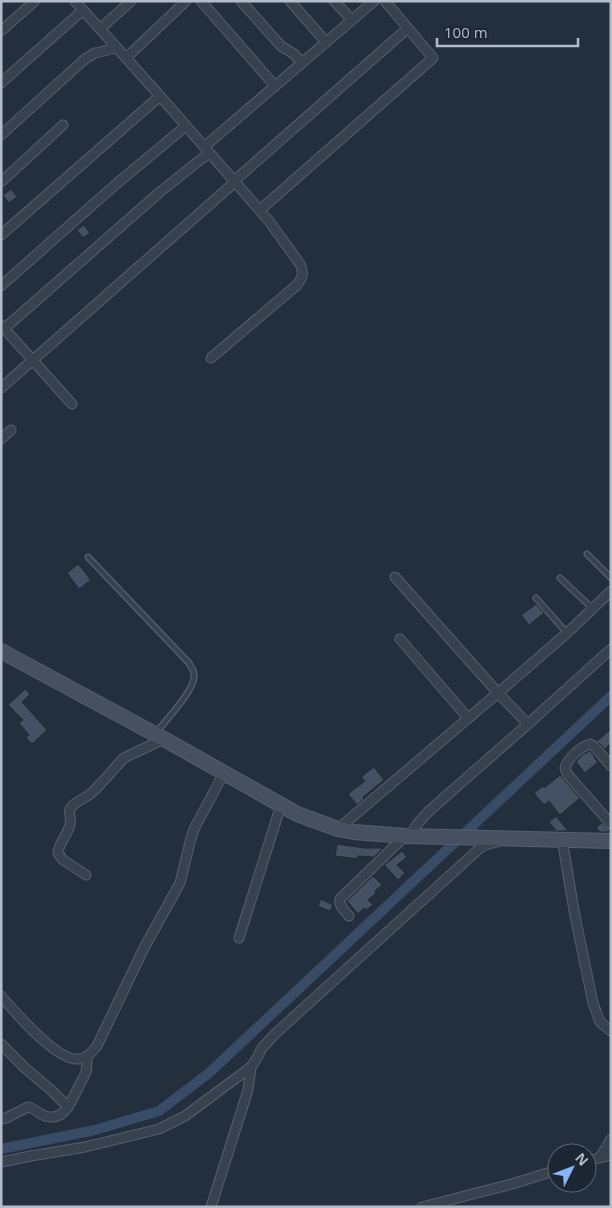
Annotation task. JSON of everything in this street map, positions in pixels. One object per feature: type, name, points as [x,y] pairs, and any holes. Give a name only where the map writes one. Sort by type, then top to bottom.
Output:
[{"type":"street","points":[[1,31],[35,1]]},
{"type":"street","points":[[100,29],[131,1]]},
{"type":"street","points":[[126,58],[186,1]]},
{"type":"street","points":[[201,1],[275,86]]},
{"type":"street","points":[[241,1],[281,46],[294,54],[302,63]]},
{"type":"street","points":[[290,1],[326,42]]},
{"type":"street","points":[[334,1],[352,20]]},
{"type":"street","points":[[72,404],[3,327],[161,191],[275,86],[374,1]]},
{"type":"street","points":[[260,210],[433,58],[385,1]]},
{"type":"street","points":[[1,83],[80,4],[116,48],[269,221],[300,264],[303,276],[297,284],[211,358]]},
{"type":"street","points":[[1,388],[408,28]]},
{"type":"street","points":[[1,135],[85,59],[95,53],[116,48]]},
{"type":"street","points":[[1,235],[160,96]]},
{"type":"street","points":[[1,182],[63,126]]},
{"type":"street","points":[[1,286],[115,185],[186,126]]},
{"type":"street","points":[[1,439],[11,430]]},
{"type":"street","points":[[395,577],[528,724]]},
{"type":"street","points":[[338,829],[498,693],[611,591]]},
{"type":"street","points":[[400,639],[468,718]]},
{"type":"street","points":[[349,916],[340,905],[340,899],[407,836],[429,811],[611,649]]},
{"type":"street","points":[[1,651],[281,805],[304,817],[338,829],[407,836],[611,841]]},
{"type":"street","points":[[86,875],[63,860],[58,853],[60,843],[71,822],[70,808],[90,794],[124,758],[160,737]]},
{"type":"street","points":[[611,766],[594,746],[590,744],[569,760],[565,768],[611,824]]},
{"type":"street","points":[[1,996],[54,1050],[77,1060],[91,1053],[97,1046],[144,948],[180,883],[195,827],[224,773]]},
{"type":"street","points":[[239,938],[281,805]]},
{"type":"street","points":[[210,1207],[248,1090],[251,1067],[262,1048],[276,1033],[479,849],[485,845],[507,839]]},
{"type":"street","points":[[562,839],[574,916],[593,1003],[600,1022],[611,1032]]},
{"type":"street","points":[[1,1044],[68,1107]]},
{"type":"street","points":[[1,1119],[28,1107],[31,1107],[42,1116],[50,1118],[62,1114],[68,1107],[85,1072],[87,1056]]},
{"type":"street","points":[[1,1162],[85,1148],[159,1129],[185,1116],[251,1067]]},
{"type":"street","points":[[601,1156],[611,1140]]},
{"type":"street","points":[[597,1157],[611,1155]]},
{"type":"street","points":[[422,1207],[442,1205],[547,1173]]},
{"type":"lane","points":[[587,554],[611,578]]},
{"type":"lane","points":[[88,557],[188,663],[194,673],[194,682],[160,737]]},
{"type":"lane","points":[[560,578],[592,608]]},
{"type":"lane","points":[[536,598],[567,632]]},
{"type":"building","points":[[11,189],[17,197],[9,203],[3,195]]},
{"type":"building","points":[[84,225],[90,233],[83,238],[77,230]]},
{"type":"building","points":[[78,564],[91,580],[79,589],[67,573]]},
{"type":"building","points":[[536,604],[544,613],[529,625],[521,615]]},
{"type":"building","points":[[25,689],[30,694],[22,702],[47,730],[32,744],[26,738],[29,735],[19,723],[23,720],[8,705]]},
{"type":"building","points":[[611,729],[611,743],[605,749],[597,741]]},
{"type":"building","points":[[590,751],[598,762],[585,773],[576,762],[582,755]]},
{"type":"building","points":[[374,767],[384,780],[363,797],[364,799],[357,805],[348,794],[365,781],[361,777]]},
{"type":"building","points":[[560,775],[580,798],[560,815],[549,801],[544,805],[534,793],[543,786],[544,788]]},
{"type":"building","points":[[556,816],[568,831],[556,831],[549,822]]},
{"type":"building","points":[[602,823],[610,830],[600,832],[596,827]]},
{"type":"building","points":[[337,844],[382,849],[374,857],[357,856],[359,859],[335,856]]},
{"type":"building","points":[[402,851],[407,857],[397,865],[405,873],[398,880],[384,865]]},
{"type":"building","points":[[373,876],[382,885],[368,900],[373,905],[366,910],[364,908],[358,914],[347,901]]},
{"type":"building","points":[[321,899],[333,905],[330,911],[318,906]]},
{"type":"waterway","points":[[1,1149],[95,1130],[159,1111],[209,1073],[611,696]]}]
